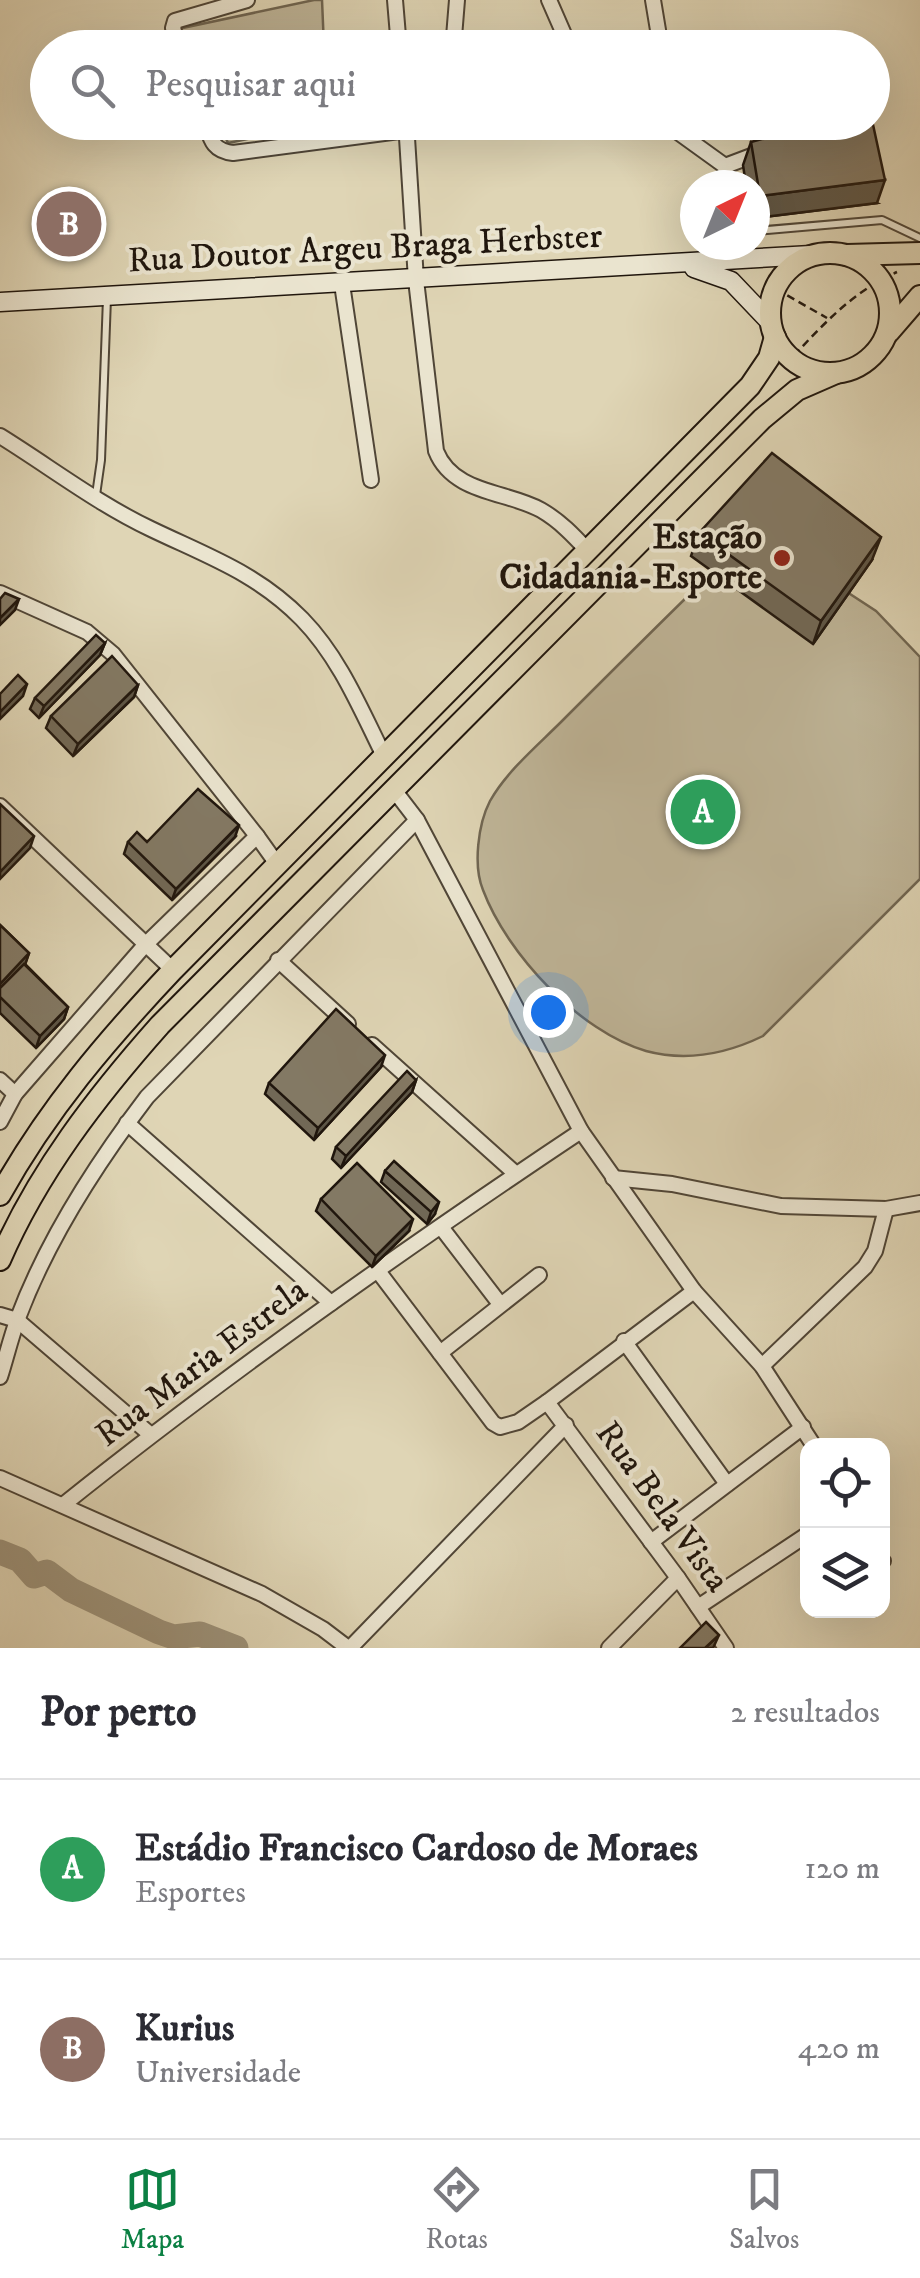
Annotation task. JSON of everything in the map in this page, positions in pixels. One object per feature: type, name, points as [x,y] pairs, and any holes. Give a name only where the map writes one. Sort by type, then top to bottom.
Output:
[{"type":"main road","points":[[0,1195],[62,1097],[173,970],[750,386],[769,358],[771,303],[786,272],[811,255],[920,253]]},
{"type":"main road","points":[[846,255],[861,262],[879,280],[890,302],[888,333]]},
{"type":"main road","points":[[0,1260],[60,1154],[98,1096],[128,1061],[762,419],[798,390],[868,361],[920,296]]},
{"type":"main road","points":[[773,330],[791,359],[807,368],[836,373]]},
{"type":"street","points":[[173,30],[180,18],[248,0]]},
{"type":"street","points":[[395,0],[398,30]]},
{"type":"street","points":[[455,30],[457,0]]},
{"type":"street","points":[[549,0],[562,30]]},
{"type":"street","points":[[653,0],[658,30]]},
{"type":"street","points":[[212,140],[214,146],[233,153],[316,140]]},
{"type":"street","points":[[407,140],[416,280],[436,450],[446,468],[462,480],[538,508],[565,526],[588,551]]},
{"type":"street","points":[[689,140],[725,170]]},
{"type":"street","points":[[725,166],[774,148]]},
{"type":"street","name":"Rua Doutor Argeu Braga Herbster","points":[[770,254],[811,255]]},
{"type":"street","name":"Rua Doutor Argeu Braga Herbster","points":[[0,302],[416,280],[691,260]]},
{"type":"street","name":"Rua Doutor Argeu Braga Herbster","points":[[674,263],[731,282],[773,330]]},
{"type":"street","points":[[342,284],[371,480]]},
{"type":"street","points":[[0,436],[152,529],[210,553],[244,573],[302,619],[336,664],[385,758]]},
{"type":"street","points":[[0,592],[88,632],[112,654],[277,864]]},
{"type":"street","points":[[394,790],[417,820],[581,1131],[694,1291],[762,1366],[809,1438]]},
{"type":"street","points":[[0,806],[173,970]]},
{"type":"street","points":[[0,1377],[17,1320],[46,1254],[108,1148],[147,1097],[417,820]]},
{"type":"street","points":[[0,1122],[15,1094],[144,945],[256,836]]},
{"type":"street","points":[[278,960],[516,1174]]},
{"type":"street","points":[[0,1080],[15,1094]]},
{"type":"street","points":[[127,1123],[331,1304]]},
{"type":"street","name":"Rua Maria Estrela","points":[[63,1505],[150,1435],[331,1304],[581,1131]]},
{"type":"street","points":[[613,1178],[672,1184],[781,1206],[886,1209],[920,1203]]},
{"type":"street","points":[[762,1366],[864,1268],[875,1251],[886,1209]]},
{"type":"street","points":[[442,1227],[500,1304]]},
{"type":"street","points":[[378,1271],[493,1423],[508,1427],[694,1291]]},
{"type":"street","points":[[440,1353],[539,1275]]},
{"type":"street","points":[[0,1315],[17,1320],[150,1435]]},
{"type":"street","points":[[624,1342],[727,1484]]},
{"type":"street","name":"Rua Bela Vista","points":[[547,1402],[726,1648]]},
{"type":"street","points":[[0,1478],[262,1594],[349,1648],[566,1425]]},
{"type":"street","points":[[651,1542],[803,1427]]},
{"type":"street","points":[[698,1608],[800,1539]]},
{"type":"street","points":[[608,1648],[678,1578]]},
{"type":"lane","points":[[770,229],[882,220],[920,238]]},
{"type":"lane","points":[[96,496],[107,296]]},
{"type":"path","points":[[776,289],[828,319]]},
{"type":"shaded area","points":[[314,0],[322,0],[323,30],[178,29]]},
{"type":"shaded area","points":[[750,568],[827,579],[876,611],[920,657],[920,879],[763,1036],[706,1054],[661,1054],[621,1041],[596,1027],[572,1009],[528,964],[494,915],[483,890],[478,869],[480,833],[490,801],[514,769],[690,594],[719,577]]},
{"type":"building","points":[[759,140],[876,140],[885,180],[770,195],[770,170],[756,170],[751,142]]},
{"type":"building","name":"Estação Cidadania-Esporte","points":[[772,453],[881,537],[821,621],[699,533]]},
{"type":"building","points":[[5,593],[19,599],[0,618],[0,599]]},
{"type":"building","points":[[96,635],[105,643],[44,706],[35,698]]},
{"type":"building","points":[[112,656],[138,685],[78,744],[51,716]]},
{"type":"building","points":[[18,675],[27,684],[0,712],[0,694]]},
{"type":"building","points":[[198,789],[239,825],[176,889],[128,842],[137,832],[147,842]]},
{"type":"building","points":[[0,804],[34,836],[0,872]]},
{"type":"building","points":[[0,925],[29,953],[0,984]]},
{"type":"building","points":[[24,964],[68,1007],[40,1036],[0,997],[0,988]]},
{"type":"building","points":[[336,1009],[385,1055],[318,1128],[269,1083]]},
{"type":"building","points":[[407,1071],[416,1080],[346,1156],[336,1147]]},
{"type":"building","points":[[394,1161],[439,1202],[431,1212],[385,1171]]},
{"type":"building","points":[[357,1163],[413,1219],[376,1256],[321,1199]]},
{"type":"building","points":[[706,1622],[719,1635],[705,1648],[680,1648]]},
{"type":"waterway","points":[[0,1552],[20,1560],[34,1576],[47,1572],[71,1590],[159,1632],[174,1637],[200,1634],[236,1648]]},
{"type":"place","name":"Kurius","points":[[69,224]]},
{"type":"place","name":"Estação Cidadania-Esporte","points":[[782,558]]},
{"type":"place","name":"Estádio Francisco Cardoso de Moraes","points":[[703,812]]}]
